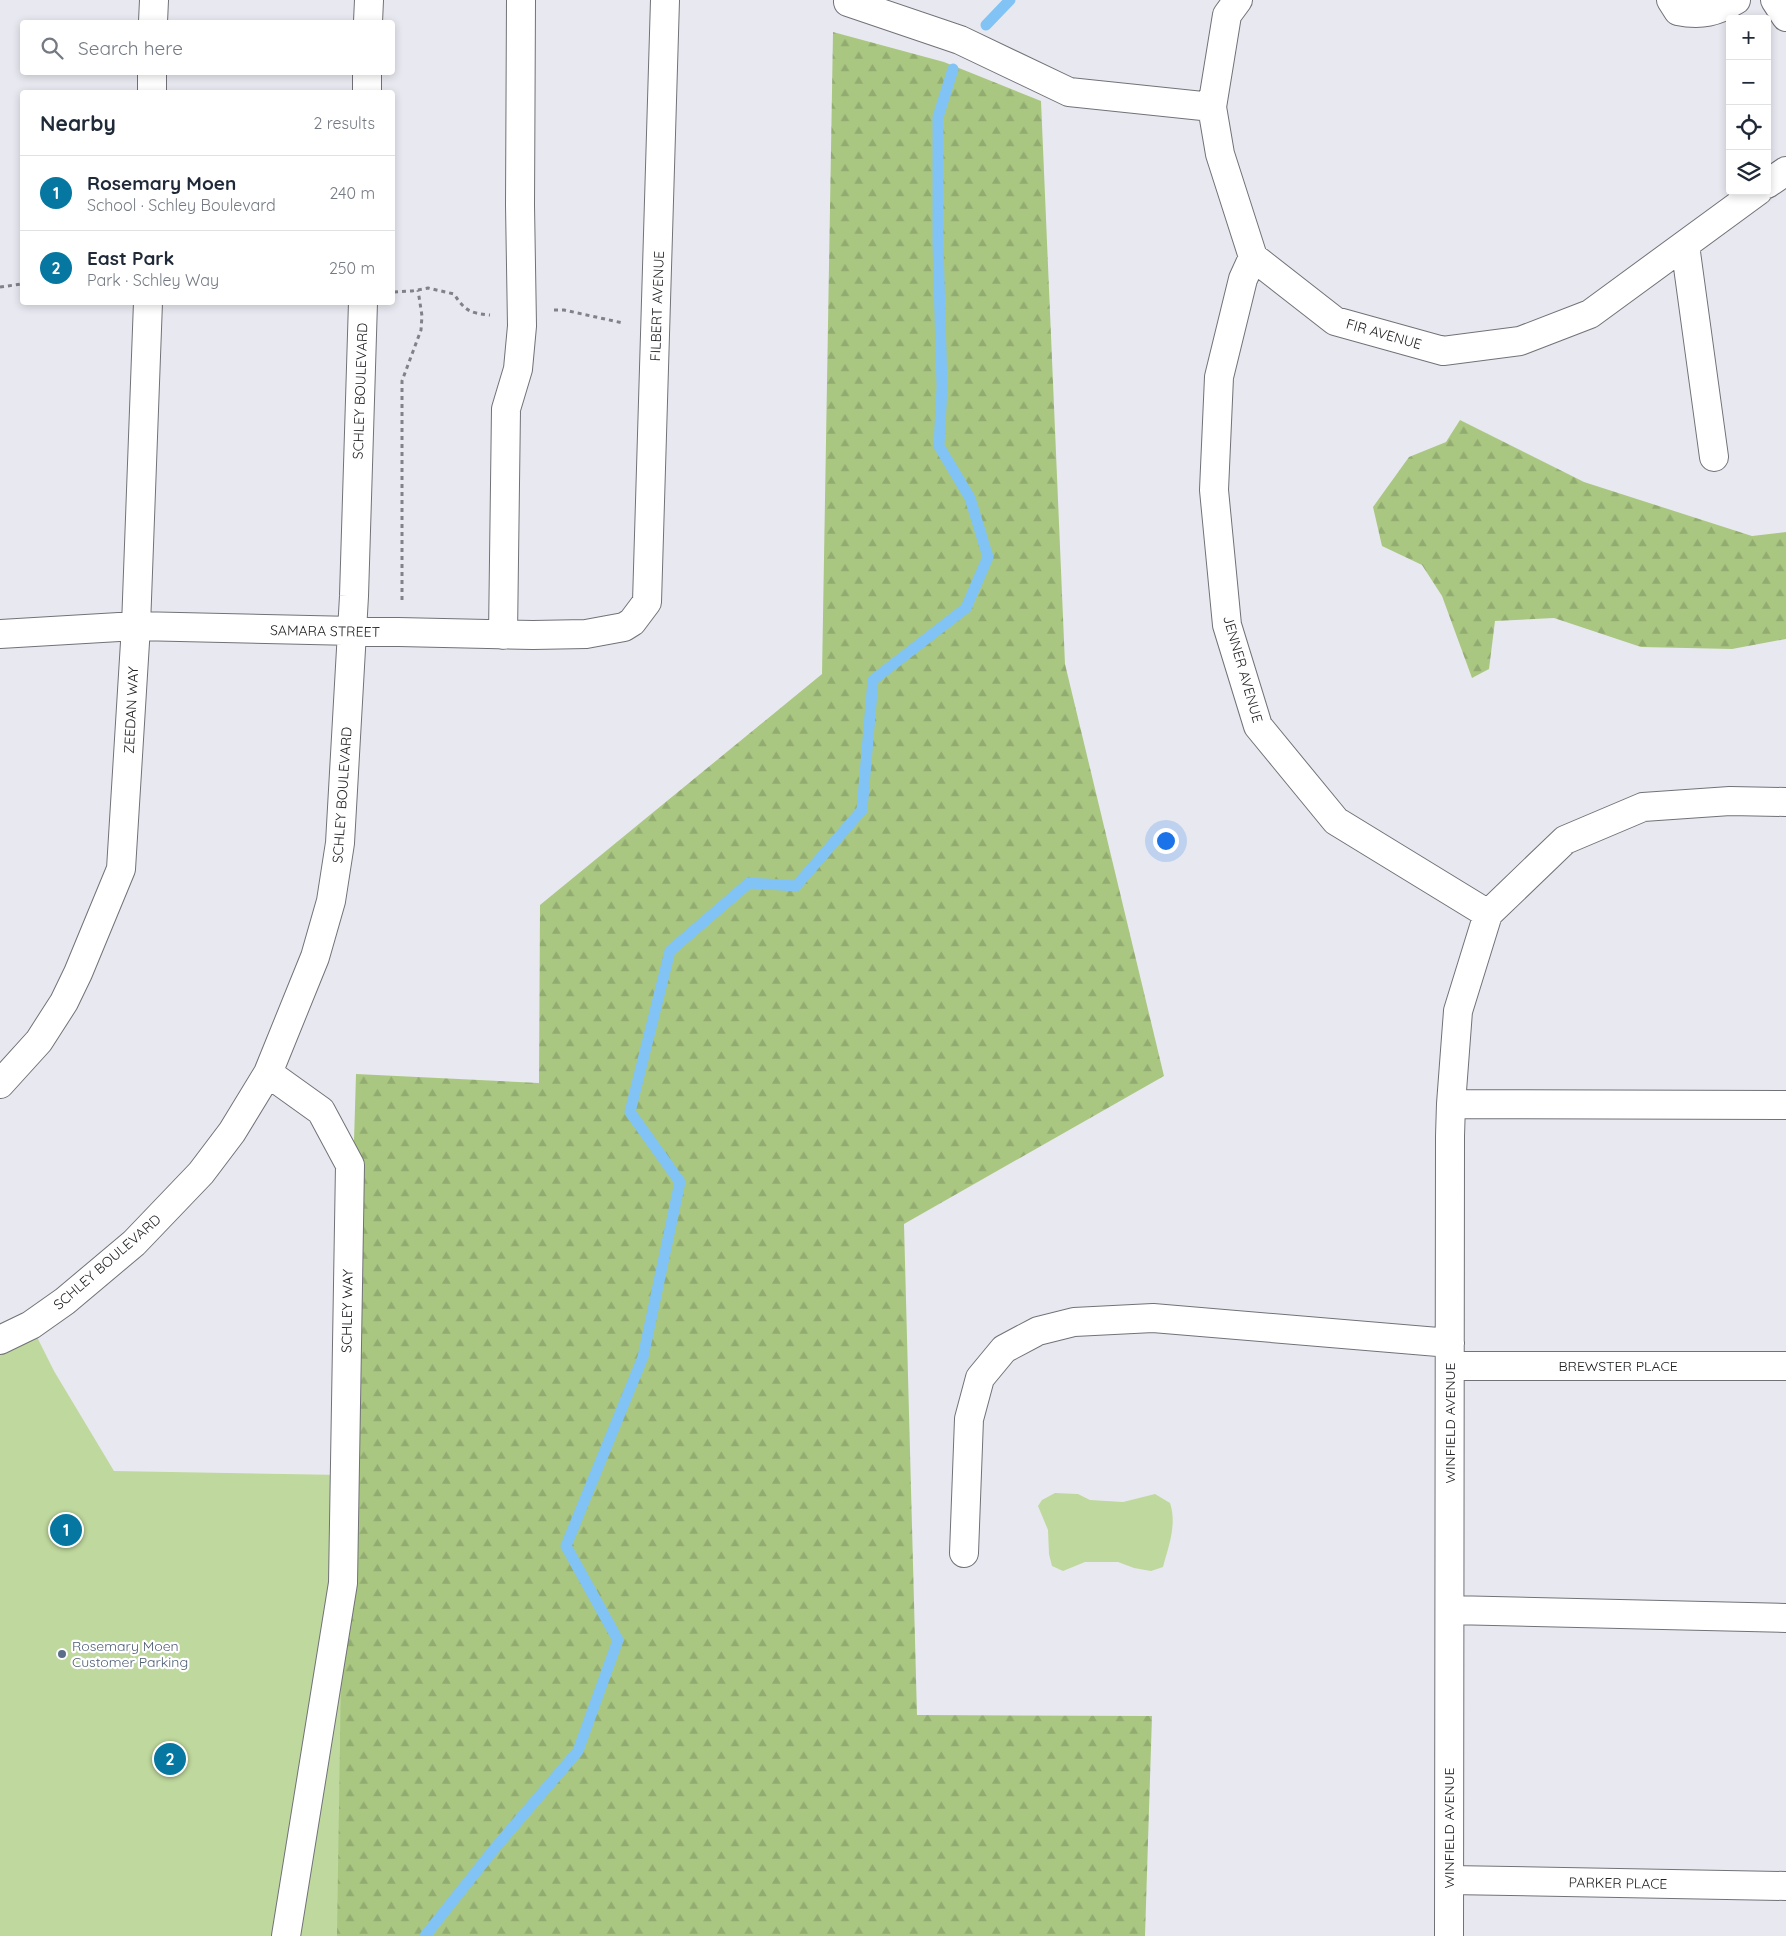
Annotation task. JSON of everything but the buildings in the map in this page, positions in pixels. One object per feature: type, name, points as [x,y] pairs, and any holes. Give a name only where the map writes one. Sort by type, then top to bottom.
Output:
[{"type":"street","points":[[153,20],[154,0]]},
{"type":"street","points":[[368,0],[368,20]]},
{"type":"street","points":[[503,635],[506,409],[518,369],[522,326],[520,215],[521,0]]},
{"type":"street","name":"FILBERT AVENUE","points":[[642,610],[647,602],[666,0]]},
{"type":"street","points":[[1238,0],[1228,15],[1212,107],[1220,154],[1253,257]]},
{"type":"street","points":[[1671,0],[1678,11],[1692,14],[1707,13],[1736,0]]},
{"type":"street","points":[[1775,0],[1786,17]]},
{"type":"street","points":[[848,2],[960,40],[1069,92],[1212,107]]},
{"type":"street","points":[[152,75],[152,90]]},
{"type":"street","points":[[367,75],[367,90]]},
{"type":"street","points":[[1771,181],[1786,171]]},
{"type":"street","name":"FIR AVENUE","points":[[1253,257],[1335,321],[1443,351],[1520,341],[1590,314],[1753,195]]},
{"type":"street","points":[[1685,245],[1714,457]]},
{"type":"street","name":"JENNER AVENUE","points":[[1253,257],[1243,279],[1219,377],[1214,490],[1227,625],[1258,726],[1336,821],[1488,914]]},
{"type":"street","name":"ZEEDAN WAY","points":[[0,1084],[39,1041],[64,1002],[121,869],[136,626],[148,305]]},
{"type":"street","name":"SCHLEY BOULEVARD","points":[[0,1340],[31,1325],[65,1301],[146,1231],[201,1173],[232,1132],[268,1073],[315,957],[331,901],[340,843],[352,632],[363,305]]},
{"type":"street","name":"SAMARA STREET","points":[[0,634],[136,626],[503,635],[586,634],[624,627],[642,610]]},
{"type":"street","points":[[1488,914],[1565,840],[1643,807],[1730,801],[1786,802]]},
{"type":"street","name":"WINFIELD AVENUE","points":[[1449,1936],[1451,1104],[1458,1011],[1488,914]]},
{"type":"street","name":"SCHLEY WAY","points":[[268,1073],[322,1110],[350,1165],[343,1583],[286,1936]]},
{"type":"street","points":[[1451,1104],[1786,1105]]},
{"type":"street","name":"BREWSTER PLACE","points":[[964,1553],[969,1418],[980,1378],[1004,1349],[1038,1331],[1074,1322],[1153,1318],[1450,1355],[1786,1366]]},
{"type":"street","points":[[1450,1610],[1786,1618]]},
{"type":"street","name":"PARKER PLACE","points":[[1449,1880],[1786,1886]]},
{"type":"path","points":[[0,287],[20,284]]},
{"type":"path","points":[[402,633],[402,381],[421,330],[422,316],[418,290]]},
{"type":"green space","points":[[833,32],[944,62],[1041,101],[1065,664],[1164,1076],[904,1224],[917,1715],[1152,1716],[1145,1936],[336,1936],[344,1475],[356,1074],[539,1083],[540,905],[822,674]]},
{"type":"green space","points":[[1460,420],[1584,482],[1752,536],[1786,532],[1786,639],[1732,649],[1641,647],[1554,618],[1495,621],[1489,669],[1472,678],[1442,596],[1422,565],[1382,546],[1373,507],[1409,457],[1446,442]]},
{"type":"green space","points":[[31,1325],[54,1371],[114,1471],[344,1475],[337,1936],[0,1936],[0,1340]]},
{"type":"green space","points":[[1055,1493],[1078,1494],[1090,1500],[1123,1502],[1155,1494],[1170,1503],[1173,1519],[1170,1543],[1163,1567],[1151,1571],[1134,1568],[1118,1562],[1085,1562],[1063,1571],[1052,1566],[1049,1554],[1048,1530],[1038,1506],[1042,1500]]},
{"type":"waterway","points":[[986,25],[1010,0]]},
{"type":"waterway","points":[[425,1936],[495,1848],[578,1751],[618,1640],[566,1546],[643,1357],[680,1182],[630,1112],[670,951],[749,883],[796,886],[862,810],[873,680],[966,608],[988,557],[970,498],[939,446],[942,387],[938,243],[938,117],[953,69]]},
{"type":"place","name":"Rosemary Moen","points":[[66,1530]]},
{"type":"place","name":"Rosemary Moen Customer Parking","points":[[62,1654]]},
{"type":"place","name":"East Park","points":[[170,1759]]}]
